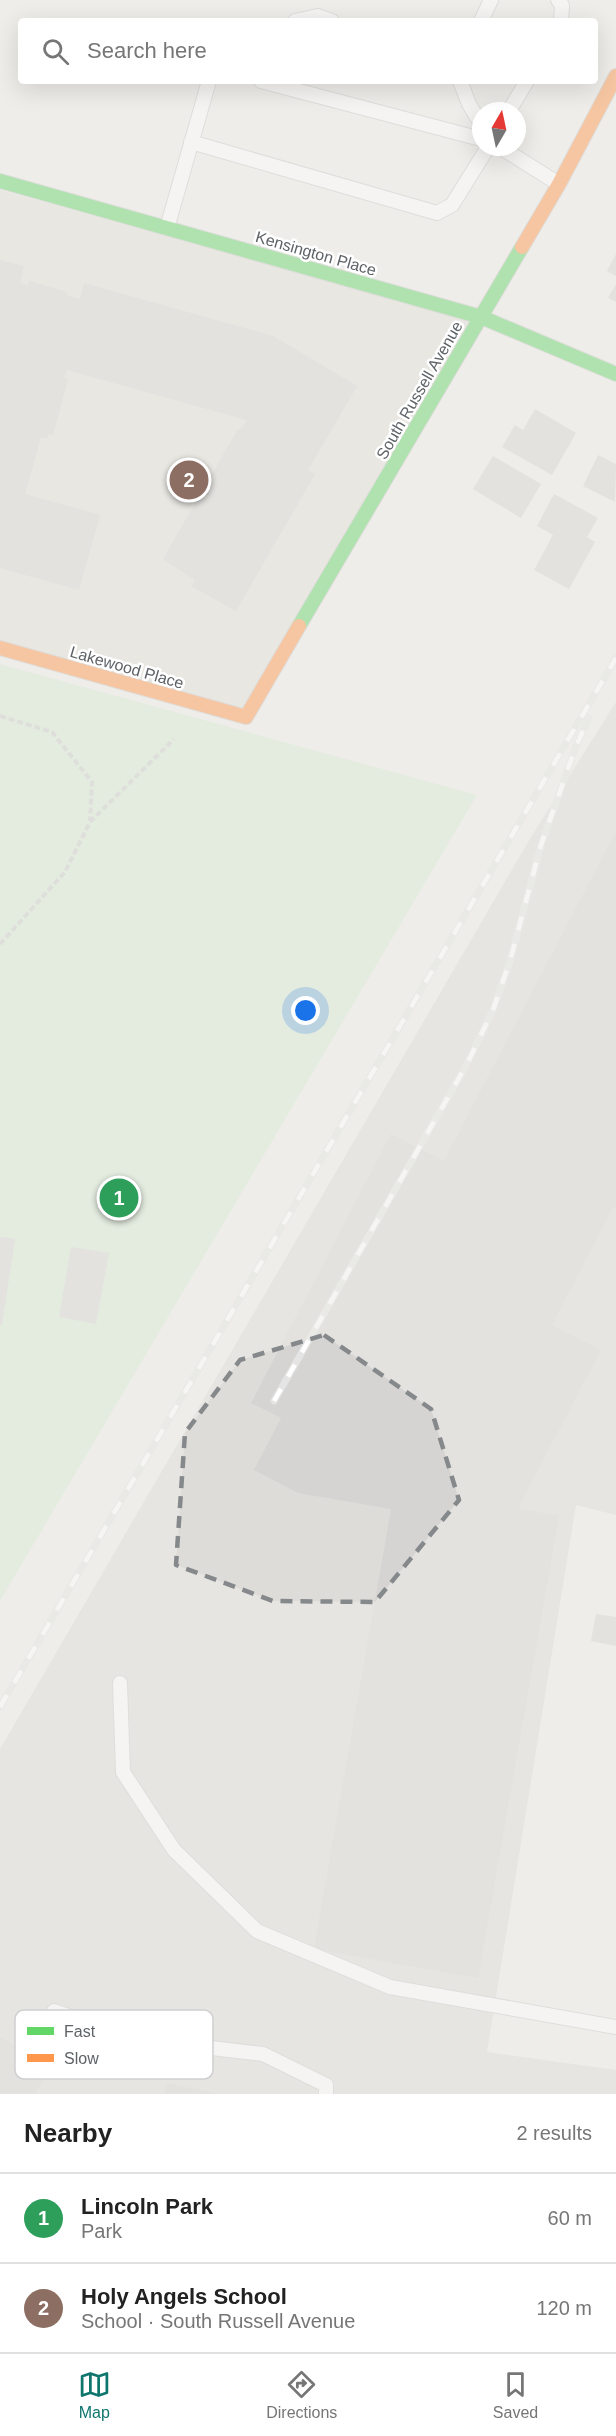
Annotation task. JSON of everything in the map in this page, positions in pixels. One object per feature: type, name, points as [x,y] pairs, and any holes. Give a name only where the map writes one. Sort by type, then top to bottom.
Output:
[{"type":"street","name":"South Russell Avenue","points":[[246,717],[558,184],[616,76]]},
{"type":"street","name":"Kensington Place","points":[[0,181],[481,317],[616,374]]},
{"type":"street","name":"Lakewood Place","points":[[0,648],[246,717]]},
{"type":"lane","points":[[482,18],[491,0]]},
{"type":"lane","points":[[558,0],[562,5],[561,18]]},
{"type":"lane","points":[[309,18],[318,16],[324,18]]},
{"type":"lane","points":[[167,228],[208,84]]},
{"type":"lane","points":[[272,84],[472,137]]},
{"type":"lane","points":[[461,84],[472,109]]},
{"type":"lane","points":[[514,102],[524,84]]},
{"type":"lane","points":[[191,142],[437,213],[452,205],[482,156]]},
{"type":"lane","points":[[514,156],[558,184]]},
{"type":"lane","points":[[120,1683],[123,1772],[174,1850],[257,1931],[390,1987],[616,2028]]},
{"type":"lane","points":[[213,2048],[263,2054],[326,2085],[326,2094]]},
{"type":"path","points":[[0,716],[52,732],[92,782],[90,822]]},
{"type":"path","points":[[0,944],[66,872],[90,822],[174,739]]},
{"type":"highlighted area","points":[[324,1335],[431,1409],[459,1500],[375,1602],[273,1601],[176,1565],[185,1433],[240,1360]]},
{"type":"shaded area","points":[[0,190],[471,320],[243,709],[0,640]]},
{"type":"shaded area","points":[[616,702],[616,1515],[576,1505],[487,2052],[616,2070],[616,2094],[0,2094],[0,1749],[531,837]]},
{"type":"green space","points":[[0,664],[477,795],[0,1601]]},
{"type":"building","points":[[616,254],[616,276],[607,271]]},
{"type":"building","points":[[0,260],[24,266],[20,283],[28,285],[29,281],[67,292],[66,295],[80,299],[84,283],[273,336],[357,386],[308,470],[315,474],[236,611],[191,586],[195,580],[163,559],[238,429],[240,430],[247,420],[67,370],[64,378],[68,379],[53,435],[49,434],[47,439],[41,437],[25,494],[100,515],[79,590],[0,568]]},
{"type":"building","points":[[616,284],[616,302],[608,298]]},
{"type":"building","points":[[535,409],[576,433],[552,475],[502,447],[515,425],[523,430]]},
{"type":"building","points":[[598,455],[616,464],[615,502],[583,486]]},
{"type":"building","points":[[493,456],[541,484],[521,518],[473,489]]},
{"type":"building","points":[[554,494],[598,518],[587,537],[595,542],[569,589],[534,570],[553,535],[537,526]]},
{"type":"building","points":[[616,831],[616,1208],[613,1207],[552,1325],[601,1350],[519,1509],[559,1516],[478,1978],[314,1949],[391,1509],[298,1493],[254,1470],[281,1418],[251,1403],[391,1134],[444,1161]]},
{"type":"building","points":[[0,1237],[15,1239],[2,1325],[0,1325]]},
{"type":"building","points":[[71,1247],[109,1253],[96,1324],[59,1317]]},
{"type":"building","points":[[596,1614],[616,1617],[616,1646],[591,1641]]},
{"type":"building","points":[[0,2037],[15,2045],[15,2079],[43,2079],[35,2094],[0,2094]]},
{"type":"building","points":[[166,2083],[215,2093],[215,2094],[164,2094]]},
{"type":"railway","points":[[0,1707],[616,658]]},
{"type":"railway","points":[[274,1401],[467,1064],[493,1010],[510,961],[541,845],[576,746],[589,718]]},
{"type":"traffic: fast","points":[[0,181],[481,317],[616,374]]},
{"type":"traffic: fast","points":[[299,626],[522,247]]},
{"type":"traffic: slow","points":[[522,247],[559,184],[616,76]]},
{"type":"traffic: slow","points":[[0,648],[246,717],[299,626]]},
{"type":"place","name":"Holy Angels School","points":[[189,480]]},
{"type":"place","name":"Lincoln Park","points":[[119,1198]]}]
